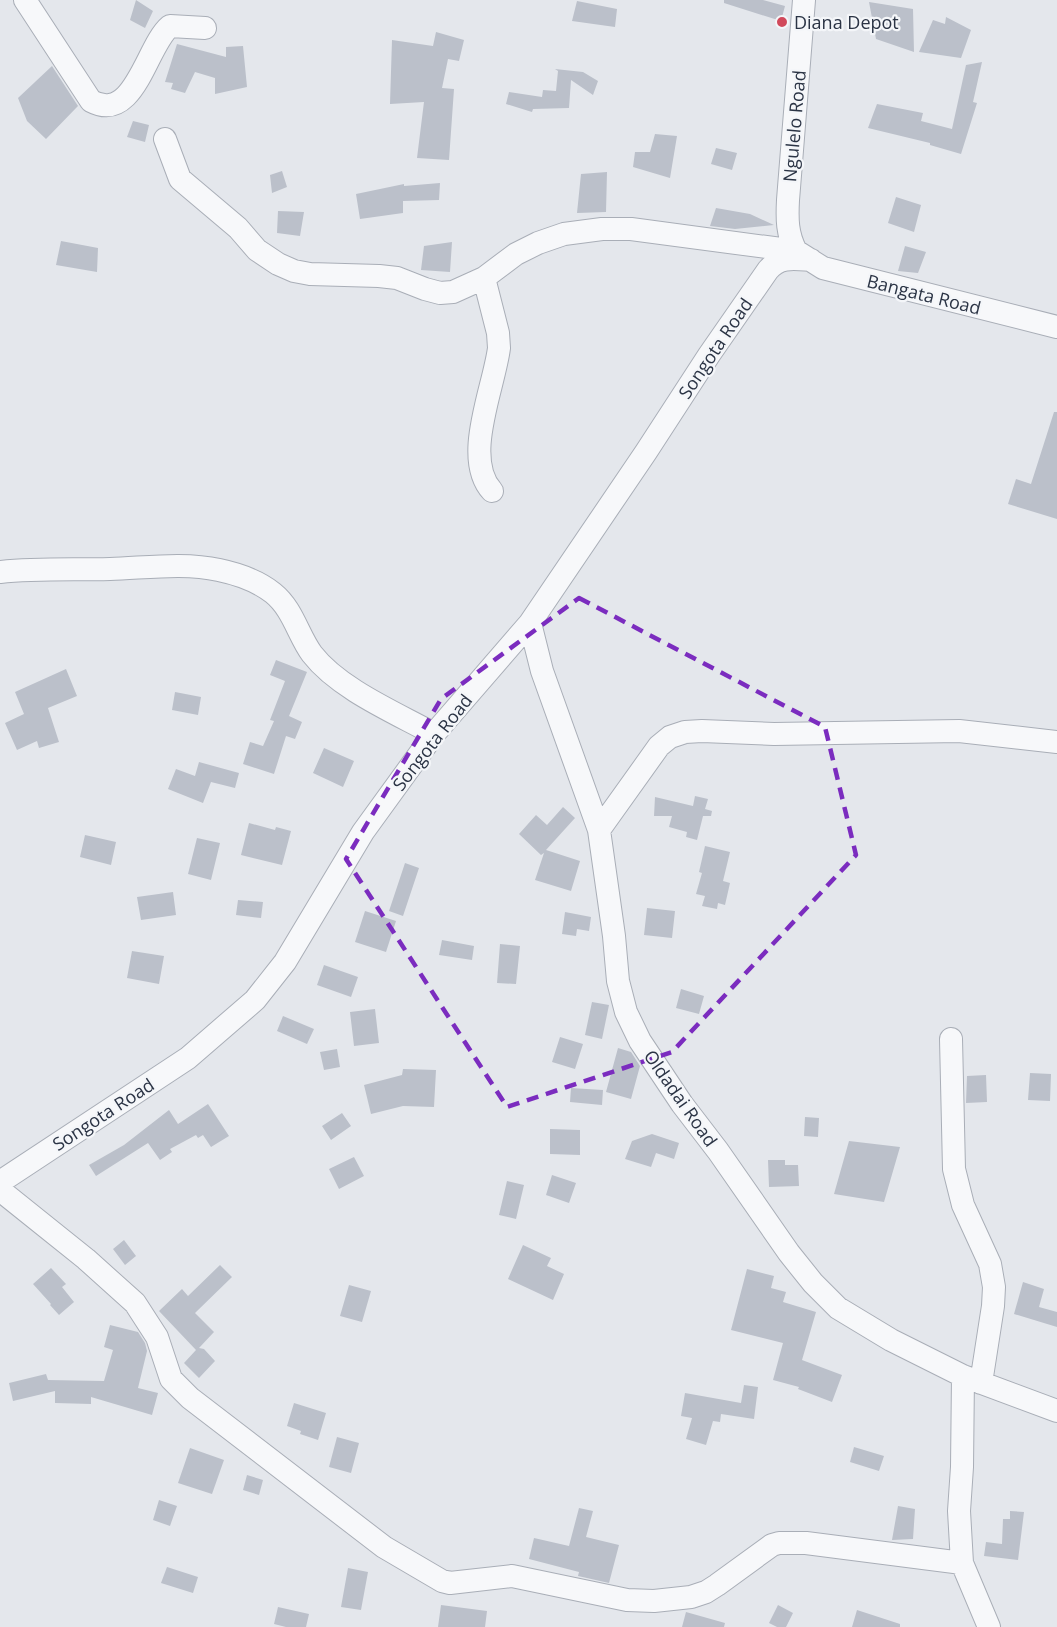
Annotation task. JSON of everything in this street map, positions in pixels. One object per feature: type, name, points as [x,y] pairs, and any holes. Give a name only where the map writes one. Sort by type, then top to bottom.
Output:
[{"type":"street","points":[[25,0],[91,101],[99,105],[107,106],[128,96],[137,84],[146,62],[170,26],[205,28]]},
{"type":"street","name":"Ngulelo Road","points":[[804,0],[787,225],[790,239],[804,255]]},
{"type":"street","points":[[165,139],[180,179],[238,228],[257,250],[278,264],[310,274],[397,278],[425,290],[453,292],[484,278],[516,254],[538,243],[564,234],[602,229],[631,229],[804,255]]},
{"type":"street","name":"Bangata Road","points":[[804,255],[823,268],[1057,327]]},
{"type":"street","name":"Songota Road","points":[[0,1182],[188,1058],[255,1000],[285,962],[363,831],[434,734],[530,623],[768,270],[781,259],[804,255]]},
{"type":"street","points":[[484,278],[498,333],[499,348],[480,443],[482,477],[492,491]]},
{"type":"street","points":[[0,572],[186,567],[218,569],[242,576],[275,595],[286,606],[312,654],[330,671],[363,696],[434,734]]},
{"type":"street","name":"Oldadai Road","points":[[530,623],[542,671],[600,830],[618,981],[626,1012],[640,1041],[664,1077],[813,1283],[838,1308],[891,1340],[972,1380],[1057,1411]]},
{"type":"street","points":[[600,830],[660,746],[670,737],[685,732],[774,734],[959,731],[1057,742]]},
{"type":"street","points":[[951,1039],[954,1169],[963,1205],[990,1264],[994,1287],[993,1306],[972,1380],[959,1511],[962,1563],[989,1627]]},
{"type":"street","points":[[0,1190],[30,1212],[135,1303],[157,1338],[171,1379],[190,1398],[384,1547],[442,1581],[463,1583],[495,1576],[512,1576],[627,1600],[654,1601],[691,1597],[706,1592],[778,1542],[962,1563]]},
{"type":"highlighted area","points":[[579,598],[825,727],[856,855],[672,1052],[507,1107],[346,859],[441,699]]},
{"type":"building","points":[[136,0],[153,11],[145,28],[130,20]]},
{"type":"building","points":[[724,0],[763,0],[785,6],[781,21],[724,3]]},
{"type":"building","points":[[577,1],[617,9],[615,27],[572,21]]},
{"type":"building","points":[[869,2],[913,9],[914,52],[876,39]]},
{"type":"building","points":[[946,17],[971,30],[961,58],[919,52],[933,20],[945,24]]},
{"type":"building","points":[[436,32],[464,40],[459,61],[448,59],[442,88],[454,89],[449,160],[417,158],[424,102],[390,104],[392,40],[433,46]]},
{"type":"building","points":[[177,44],[226,57],[226,47],[243,46],[247,87],[215,94],[215,78],[195,72],[185,93],[171,89],[173,83],[165,82]]},
{"type":"building","points":[[982,62],[973,102],[977,103],[961,154],[930,145],[930,143],[868,128],[877,104],[923,113],[921,121],[952,129],[966,65]]},
{"type":"building","points":[[52,66],[78,106],[46,139],[27,121],[18,98]]},
{"type":"building","points":[[555,69],[583,72],[598,81],[593,95],[571,80],[569,108],[533,109],[532,112],[506,104],[509,92],[542,97],[543,90],[556,91],[558,71]]},
{"type":"building","points":[[133,121],[149,125],[145,142],[127,137]]},
{"type":"building","points":[[655,134],[677,136],[670,178],[633,167],[635,152],[650,152]]},
{"type":"building","points":[[716,148],[737,153],[732,170],[711,164]]},
{"type":"building","points":[[282,171],[287,187],[272,193],[270,175]]},
{"type":"building","points":[[607,172],[606,212],[577,213],[581,174]]},
{"type":"building","points":[[440,183],[439,200],[403,201],[403,213],[360,219],[356,194],[404,184],[404,186]]},
{"type":"building","points":[[896,197],[921,205],[914,232],[888,223]]},
{"type":"building","points":[[716,208],[750,214],[774,225],[735,229],[710,226]]},
{"type":"building","points":[[278,211],[304,212],[300,236],[277,233]]},
{"type":"building","points":[[61,241],[98,248],[97,272],[56,265]]},
{"type":"building","points":[[452,242],[450,272],[421,270],[424,246]]},
{"type":"building","points":[[905,246],[926,252],[918,273],[898,271]]},
{"type":"building","points":[[1054,412],[1057,412],[1057,519],[1008,504],[1016,479],[1031,484]]},
{"type":"building","points":[[276,660],[307,672],[289,716],[302,722],[295,739],[286,736],[274,774],[243,764],[250,742],[263,746],[274,721],[270,720],[285,681],[270,675]]},
{"type":"building","points":[[66,669],[77,696],[48,708],[59,742],[39,748],[37,741],[17,750],[5,723],[24,714],[15,692]]},
{"type":"building","points":[[175,692],[201,697],[198,715],[172,710]]},
{"type":"building","points":[[324,748],[354,761],[343,787],[313,773]]},
{"type":"building","points":[[199,762],[239,773],[235,788],[211,782],[203,803],[168,789],[176,769],[195,776]]},
{"type":"building","points":[[695,796],[708,799],[705,809],[712,811],[711,816],[703,816],[697,840],[686,837],[687,832],[669,827],[672,816],[654,816],[655,797],[693,806]]},
{"type":"building","points":[[563,807],[575,818],[546,850],[580,861],[571,891],[535,880],[544,853],[541,855],[519,834],[536,815],[547,825]]},
{"type":"building","points":[[249,823],[275,830],[276,827],[291,831],[282,865],[241,855]]},
{"type":"building","points":[[85,835],[116,842],[111,865],[80,857]]},
{"type":"building","points":[[197,838],[220,843],[211,880],[188,874]]},
{"type":"building","points":[[705,846],[730,852],[723,881],[730,883],[725,905],[718,903],[717,909],[702,906],[705,896],[696,894],[702,873],[699,872]]},
{"type":"building","points":[[405,863],[419,868],[403,916],[389,911]]},
{"type":"building","points":[[173,892],[176,915],[141,920],[137,897]]},
{"type":"building","points":[[238,900],[263,902],[261,918],[236,915]]},
{"type":"building","points":[[647,908],[675,911],[672,938],[644,935]]},
{"type":"building","points":[[365,911],[396,921],[386,952],[355,942]]},
{"type":"building","points":[[565,912],[591,917],[589,931],[577,929],[576,936],[562,934]]},
{"type":"building","points":[[442,940],[474,946],[472,960],[439,955]]},
{"type":"building","points":[[500,944],[520,946],[516,984],[497,983]]},
{"type":"building","points":[[132,951],[164,956],[159,984],[127,978]]},
{"type":"building","points":[[324,965],[358,977],[351,997],[317,985]]},
{"type":"building","points":[[681,989],[704,996],[699,1014],[676,1008]]},
{"type":"building","points":[[592,1002],[609,1005],[602,1039],[585,1035]]},
{"type":"building","points":[[375,1009],[379,1043],[354,1046],[350,1012]]},
{"type":"building","points":[[283,1016],[314,1029],[307,1044],[277,1031]]},
{"type":"building","points":[[560,1037],[583,1044],[575,1069],[552,1062]]},
{"type":"building","points":[[618,1048],[631,1052],[640,1066],[631,1099],[606,1092]]},
{"type":"building","points":[[337,1049],[340,1067],[324,1070],[320,1052]]},
{"type":"building","points":[[403,1069],[436,1070],[434,1107],[403,1106],[371,1114],[364,1085],[402,1075]]},
{"type":"building","points":[[1030,1073],[1051,1074],[1050,1101],[1028,1100]]},
{"type":"building","points":[[986,1075],[987,1102],[966,1103],[967,1076]]},
{"type":"building","points":[[571,1088],[603,1090],[602,1105],[570,1102]]},
{"type":"building","points":[[208,1104],[229,1136],[211,1147],[203,1135],[198,1138],[196,1135],[170,1149],[172,1152],[160,1160],[148,1143],[96,1176],[89,1165],[124,1145],[169,1110],[178,1124]]},
{"type":"building","points":[[342,1113],[351,1126],[331,1140],[322,1126]]},
{"type":"building","points":[[805,1117],[819,1118],[818,1137],[804,1136]]},
{"type":"building","points":[[550,1129],[580,1130],[580,1155],[550,1154]]},
{"type":"building","points":[[652,1134],[679,1143],[674,1159],[656,1153],[651,1167],[625,1159],[632,1141]]},
{"type":"building","points":[[849,1141],[900,1147],[884,1202],[834,1194]]},
{"type":"building","points":[[354,1157],[364,1176],[339,1189],[329,1169]]},
{"type":"building","points":[[768,1160],[785,1160],[785,1165],[798,1165],[799,1186],[769,1187]]},
{"type":"building","points":[[552,1175],[576,1183],[569,1203],[546,1195]]},
{"type":"building","points":[[507,1181],[524,1185],[516,1219],[499,1215]]},
{"type":"building","points":[[124,1240],[136,1256],[125,1265],[113,1249]]},
{"type":"building","points":[[523,1245],[551,1258],[547,1266],[564,1274],[553,1300],[508,1279]]},
{"type":"building","points":[[220,1265],[232,1277],[195,1313],[214,1332],[199,1348],[204,1349],[215,1361],[199,1378],[184,1363],[196,1350],[159,1311],[182,1289],[188,1296]]},
{"type":"building","points":[[51,1268],[66,1284],[62,1287],[74,1302],[59,1315],[33,1284]]},
{"type":"building","points":[[747,1269],[774,1276],[771,1288],[786,1292],[783,1302],[816,1312],[802,1360],[842,1375],[832,1402],[798,1389],[799,1387],[773,1380],[783,1343],[731,1330]]},
{"type":"building","points":[[1023,1282],[1044,1289],[1039,1307],[1057,1312],[1057,1327],[1014,1314]]},
{"type":"building","points":[[349,1285],[371,1291],[362,1322],[340,1316]]},
{"type":"building","points":[[110,1325],[138,1332],[145,1343],[147,1351],[138,1388],[158,1393],[152,1415],[91,1397],[91,1404],[55,1403],[55,1391],[13,1401],[9,1383],[46,1374],[48,1380],[104,1381],[113,1350],[104,1347]]},
{"type":"building","points":[[744,1385],[758,1387],[754,1419],[721,1414],[720,1422],[713,1421],[706,1445],[686,1439],[692,1418],[681,1416],[685,1393],[741,1403]]},
{"type":"building","points":[[294,1403],[326,1413],[318,1440],[300,1434],[301,1431],[287,1426]]},
{"type":"building","points":[[337,1437],[359,1443],[351,1473],[329,1467]]},
{"type":"building","points":[[854,1447],[884,1456],[879,1471],[850,1462]]},
{"type":"building","points":[[190,1448],[224,1460],[212,1494],[178,1483]]},
{"type":"building","points":[[247,1475],[263,1480],[259,1495],[243,1490]]},
{"type":"building","points":[[159,1500],[177,1506],[170,1526],[153,1520]]},
{"type":"building","points":[[898,1506],[915,1509],[913,1539],[892,1540]]},
{"type":"building","points":[[579,1508],[593,1511],[586,1537],[619,1545],[609,1583],[578,1576],[579,1572],[529,1559],[534,1538],[569,1546]]},
{"type":"building","points":[[1010,1511],[1024,1512],[1018,1560],[984,1556],[986,1542],[1002,1544],[1003,1519],[1010,1519]]},
{"type":"building","points":[[167,1567],[198,1577],[193,1593],[161,1583]]},
{"type":"building","points":[[348,1568],[368,1572],[361,1610],[341,1607]]},
{"type":"building","points":[[441,1605],[487,1611],[485,1627],[438,1627]]},
{"type":"building","points":[[778,1605],[793,1613],[786,1627],[777,1627],[769,1623]]},
{"type":"building","points":[[278,1607],[309,1614],[306,1627],[286,1627],[274,1624]]},
{"type":"building","points":[[857,1610],[900,1624],[900,1627],[852,1627]]},
{"type":"building","points":[[686,1612],[725,1623],[724,1627],[682,1627]]},
{"type":"place","name":"Diana Depot","points":[[782,22]]}]
